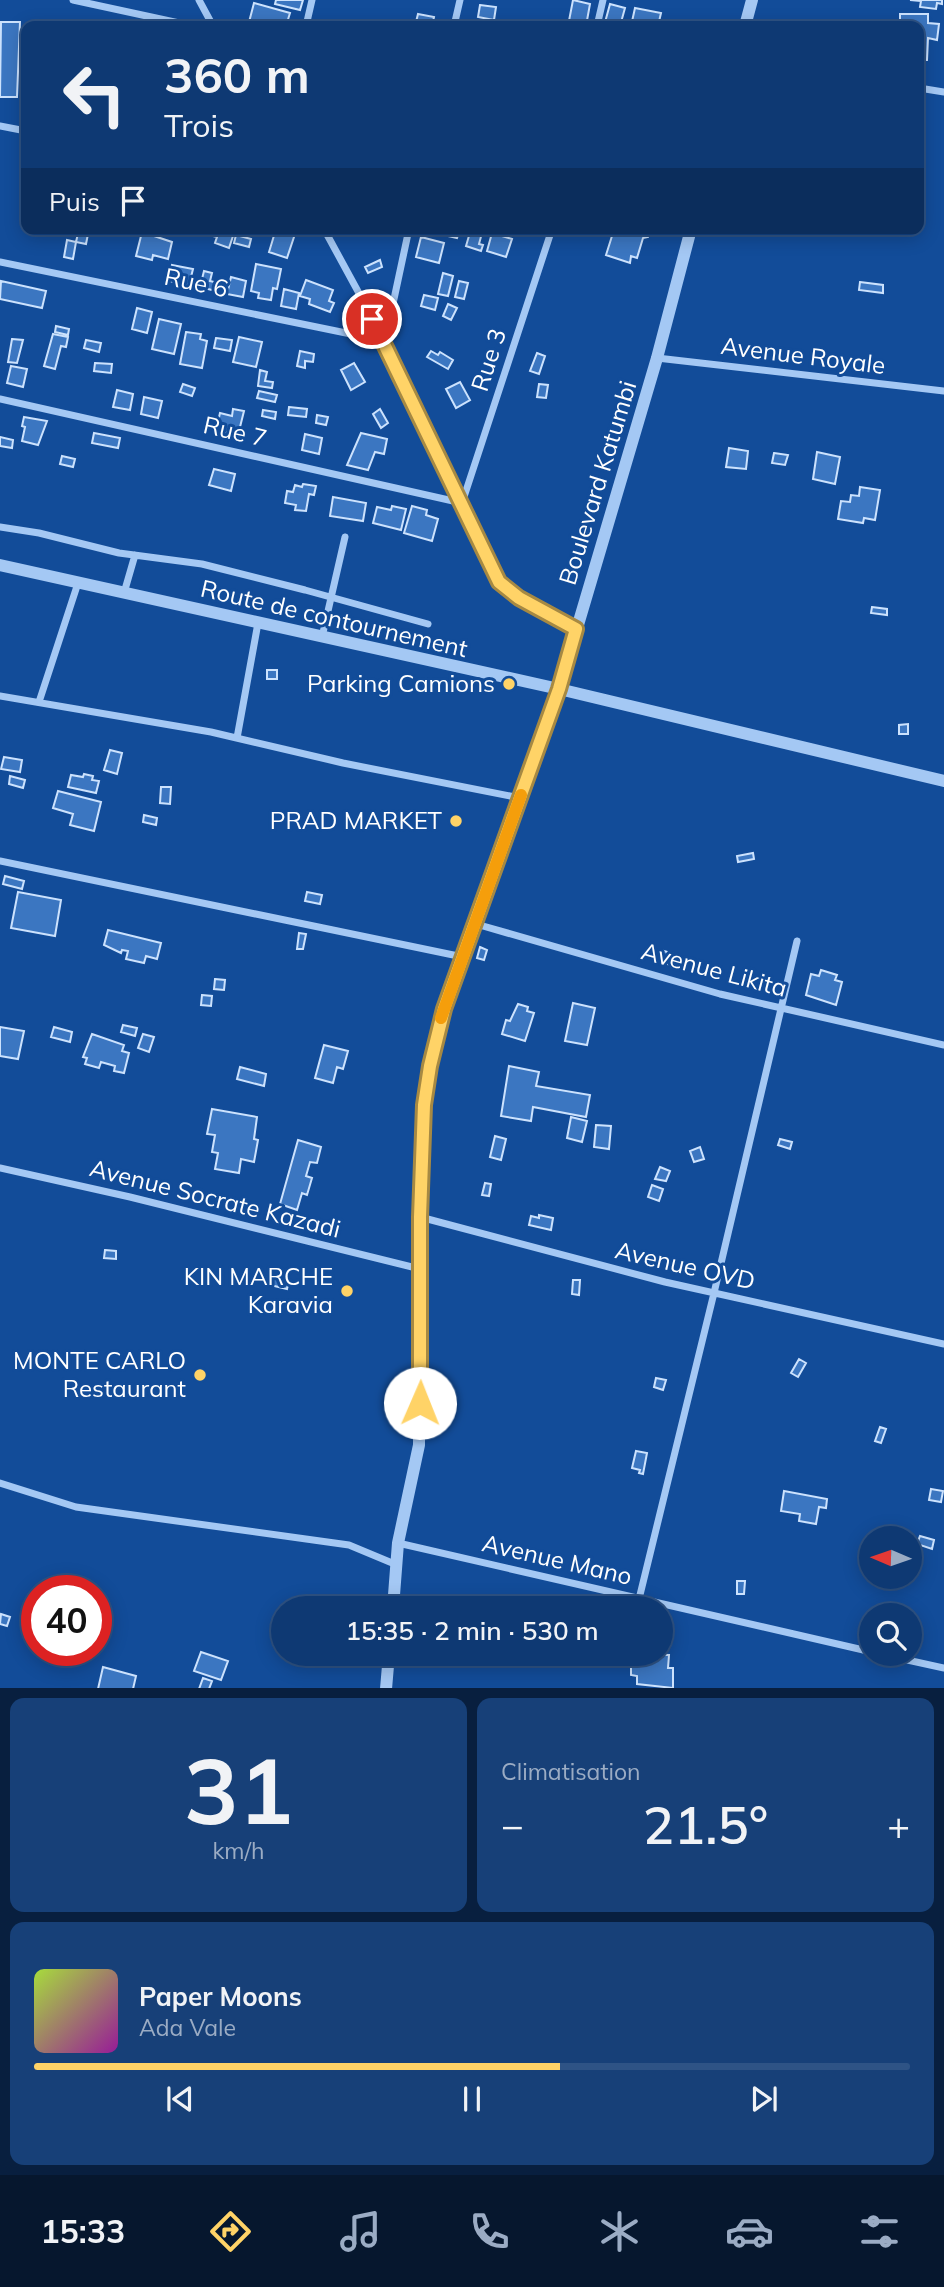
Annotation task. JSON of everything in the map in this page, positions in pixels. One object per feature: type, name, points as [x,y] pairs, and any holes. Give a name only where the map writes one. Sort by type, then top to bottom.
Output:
[{"type":"street","points":[[73,0],[170,21]]},
{"type":"street","points":[[199,0],[210,21]]},
{"type":"street","points":[[307,21],[313,0]]},
{"type":"street","points":[[455,21],[460,0]]},
{"type":"street","points":[[598,21],[603,0]]},
{"type":"street","points":[[746,21],[752,0]]},
{"type":"street","points":[[924,89],[944,92]]},
{"type":"street","points":[[0,126],[21,130]]},
{"type":"street","points":[[327,235],[384,341],[499,582],[519,598],[576,629]]},
{"type":"street","points":[[384,341],[408,235]]},
{"type":"street","name":"Rue 3","points":[[462,503],[550,235]]},
{"type":"street","name":"Boulevard Katumbi","points":[[394,1596],[398,1543],[419,1445],[420,1217],[424,1105],[437,1033],[559,689],[657,358],[689,235]]},
{"type":"street","name":"Rue 6","points":[[0,262],[384,341]]},
{"type":"street","name":"Avenue Royale","points":[[657,358],[944,391]]},
{"type":"street","name":"Rue 7","points":[[0,399],[462,503]]},
{"type":"street","points":[[0,527],[135,555],[202,564],[428,624]]},
{"type":"street","points":[[321,638],[333,597],[345,537]]},
{"type":"street","points":[[124,593],[135,555]]},
{"type":"street","name":"Route de contournement","points":[[0,565],[559,689],[944,781]]},
{"type":"street","points":[[39,702],[78,583]]},
{"type":"street","points":[[237,738],[258,624]]},
{"type":"street","points":[[0,696],[237,738],[343,763],[520,798]]},
{"type":"street","points":[[0,861],[463,957]]},
{"type":"street","name":"Avenue Likita","points":[[475,924],[720,994],[944,1045]]},
{"type":"street","points":[[640,1596],[797,941]]},
{"type":"street","name":"Avenue Socrate Kazadi","points":[[0,1168],[130,1197],[420,1269]]},
{"type":"street","name":"Avenue OVD","points":[[420,1217],[665,1282],[944,1344]]},
{"type":"street","points":[[0,1483],[76,1507],[349,1545],[397,1564]]},
{"type":"street","name":"Avenue Mano","points":[[398,1543],[626,1596]]},
{"type":"street","name":"Avenue Mano","points":[[673,1607],[859,1649]]},
{"type":"street","points":[[922,1663],[944,1668]]},
{"type":"street","points":[[386,1688],[388,1666]]},
{"type":"building","points":[[276,0],[303,0],[300,10],[275,4]]},
{"type":"building","points":[[573,0],[590,4],[587,21],[569,21]]},
{"type":"building","points":[[910,0],[942,0],[942,4],[937,3],[936,9],[920,7],[921,1]]},
{"type":"building","points":[[254,3],[290,13],[288,21],[249,21]]},
{"type":"building","points":[[610,4],[625,8],[621,21],[605,21]]},
{"type":"building","points":[[480,5],[496,7],[494,20],[478,17]]},
{"type":"building","points":[[635,8],[661,13],[659,21],[632,21]]},
{"type":"building","points":[[418,14],[434,17],[433,21],[416,21]]},
{"type":"building","points":[[900,14],[928,14],[928,23],[939,24],[937,40],[928,38],[927,60],[924,60],[924,21],[900,21]]},
{"type":"building","points":[[1,22],[20,22],[17,97],[0,97]]},
{"type":"building","points":[[78,235],[88,235],[86,244],[76,242]]},
{"type":"building","points":[[141,235],[151,235],[172,242],[168,259],[153,255],[152,260],[136,256]]},
{"type":"building","points":[[209,235],[233,235],[229,248],[215,243],[217,237]]},
{"type":"building","points":[[236,235],[251,239],[249,247],[234,243]]},
{"type":"building","points":[[274,235],[295,235],[287,258],[269,252]]},
{"type":"building","points":[[469,235],[481,235],[479,244],[483,245],[481,251],[466,246]]},
{"type":"building","points":[[491,235],[512,239],[506,257],[487,251]]},
{"type":"building","points":[[608,235],[648,235],[643,238],[637,258],[631,256],[630,263],[606,255],[612,236]]},
{"type":"building","points":[[421,237],[444,243],[439,263],[416,257]]},
{"type":"building","points":[[67,240],[76,242],[73,259],[64,257]]},
{"type":"building","points":[[380,260],[382,267],[368,273],[365,267]]},
{"type":"building","points":[[256,264],[281,269],[277,289],[273,288],[271,300],[258,298],[259,293],[251,291]]},
{"type":"building","points":[[172,265],[193,269],[189,285],[169,281]]},
{"type":"building","points":[[204,271],[212,273],[210,281],[218,283],[216,291],[200,287]]},
{"type":"building","points":[[443,273],[453,276],[448,296],[438,294]]},
{"type":"building","points":[[231,277],[246,281],[243,297],[227,294]]},
{"type":"building","points":[[306,280],[333,290],[329,301],[334,303],[330,312],[309,304],[310,299],[300,296]]},
{"type":"building","points":[[1,281],[46,291],[42,308],[0,299]]},
{"type":"building","points":[[459,281],[468,283],[464,299],[455,297]]},
{"type":"building","points":[[860,282],[883,285],[883,293],[859,290]]},
{"type":"building","points":[[284,289],[299,293],[296,309],[281,306]]},
{"type":"building","points":[[424,295],[438,298],[435,310],[421,306]]},
{"type":"building","points":[[448,304],[457,308],[451,320],[443,316]]},
{"type":"building","points":[[137,308],[152,312],[147,333],[132,329]]},
{"type":"building","points":[[159,319],[181,324],[174,354],[152,349]]},
{"type":"building","points":[[56,326],[69,329],[68,335],[55,332]]},
{"type":"building","points":[[186,332],[201,334],[200,339],[207,341],[202,368],[180,364]]},
{"type":"building","points":[[53,334],[68,337],[66,347],[61,346],[55,369],[44,366]]},
{"type":"building","points":[[239,337],[262,342],[256,367],[233,362]]},
{"type":"building","points":[[216,338],[232,340],[230,351],[214,348]]},
{"type":"building","points":[[12,339],[23,340],[17,363],[8,362]]},
{"type":"building","points":[[86,340],[101,343],[99,352],[84,348]]},
{"type":"building","points":[[300,351],[314,354],[313,362],[305,361],[305,368],[297,366]]},
{"type":"building","points":[[431,351],[438,355],[440,352],[453,360],[448,369],[427,357]]},
{"type":"building","points":[[537,353],[545,356],[539,374],[530,371]]},
{"type":"building","points":[[95,363],[112,364],[111,373],[94,371]]},
{"type":"building","points":[[354,363],[365,382],[351,390],[341,370]]},
{"type":"building","points":[[11,366],[27,369],[23,387],[7,383]]},
{"type":"building","points":[[260,370],[267,372],[265,381],[273,382],[272,388],[258,386]]},
{"type":"building","points":[[460,382],[470,400],[456,408],[446,389]]},
{"type":"building","points":[[183,384],[195,388],[192,396],[180,392]]},
{"type":"building","points":[[539,384],[548,385],[546,398],[537,397]]},
{"type":"building","points":[[117,390],[133,394],[130,410],[113,407]]},
{"type":"building","points":[[259,391],[277,395],[275,402],[257,398]]},
{"type":"building","points":[[144,397],[162,401],[158,418],[141,414]]},
{"type":"building","points":[[289,407],[307,409],[306,417],[288,415]]},
{"type":"building","points":[[233,409],[244,411],[238,435],[216,430],[220,413],[232,416]]},
{"type":"building","points":[[380,409],[388,423],[381,428],[373,414]]},
{"type":"building","points":[[263,410],[276,412],[275,419],[262,416]]},
{"type":"building","points":[[317,415],[328,417],[326,425],[316,423]]},
{"type":"building","points":[[24,417],[47,421],[38,445],[22,441]]},
{"type":"building","points":[[94,433],[120,438],[118,448],[92,443]]},
{"type":"building","points":[[361,433],[387,439],[384,454],[375,452],[368,470],[347,465]]},
{"type":"building","points":[[305,434],[322,438],[319,454],[302,450]]},
{"type":"building","points":[[0,437],[13,440],[12,448],[0,446]]},
{"type":"building","points":[[729,448],[748,451],[746,469],[726,467]]},
{"type":"building","points":[[817,452],[840,457],[835,484],[813,479]]},
{"type":"building","points":[[774,453],[788,455],[785,465],[772,463]]},
{"type":"building","points":[[62,456],[75,459],[73,467],[60,464]]},
{"type":"building","points":[[214,469],[235,474],[231,491],[209,485]]},
{"type":"building","points":[[303,484],[316,486],[314,495],[309,494],[306,511],[295,510],[296,505],[285,503],[287,491],[293,492],[295,485],[302,487]]},
{"type":"building","points":[[860,487],[880,490],[875,520],[864,518],[863,523],[838,519],[841,501],[850,502],[851,495],[859,496]]},
{"type":"building","points":[[333,497],[366,503],[363,521],[330,516]]},
{"type":"building","points":[[392,506],[406,509],[401,530],[373,523],[377,507],[391,510]]},
{"type":"building","points":[[412,506],[427,510],[426,515],[438,519],[432,541],[404,533]]},
{"type":"building","points":[[872,607],[887,609],[887,615],[871,613]]},
{"type":"building","points":[[267,670],[277,670],[277,679],[267,679]]},
{"type":"building","points":[[908,724],[908,734],[899,734],[899,725]]},
{"type":"building","points":[[110,750],[122,753],[117,774],[104,770]]},
{"type":"building","points":[[4,757],[22,760],[20,772],[1,769]]},
{"type":"building","points":[[84,774],[99,781],[96,793],[68,787],[71,775],[83,777]]},
{"type":"building","points":[[10,776],[25,780],[23,788],[9,784]]},
{"type":"building","points":[[161,787],[171,787],[170,804],[160,803]]},
{"type":"building","points":[[58,791],[101,802],[94,831],[70,825],[73,814],[53,808]]},
{"type":"building","points":[[144,815],[157,818],[156,825],[143,822]]},
{"type":"building","points":[[753,853],[754,859],[738,862],[737,856]]},
{"type":"building","points":[[5,876],[24,881],[22,889],[3,884]]},
{"type":"building","points":[[18,892],[61,900],[55,936],[11,928]]},
{"type":"building","points":[[307,892],[322,895],[320,904],[305,901]]},
{"type":"building","points":[[108,930],[161,943],[157,959],[146,956],[144,963],[126,959],[128,951],[122,950],[121,953],[104,945]]},
{"type":"building","points":[[299,933],[306,934],[303,949],[297,949]]},
{"type":"building","points":[[480,947],[487,950],[484,960],[477,958]]},
{"type":"building","points":[[664,951],[680,956],[677,967],[661,962]]},
{"type":"building","points":[[821,970],[837,975],[835,980],[842,982],[836,1005],[806,995],[811,974],[819,976]]},
{"type":"building","points":[[215,979],[225,980],[224,990],[214,989]]},
{"type":"building","points":[[202,995],[212,996],[211,1006],[201,1005]]},
{"type":"building","points":[[573,1003],[595,1008],[587,1045],[565,1041]]},
{"type":"building","points":[[518,1004],[528,1007],[527,1011],[534,1013],[525,1041],[502,1034],[506,1020],[510,1021]]},
{"type":"building","points":[[123,1025],[137,1028],[135,1036],[121,1032]]},
{"type":"building","points":[[0,1027],[24,1031],[18,1059],[0,1056]]},
{"type":"building","points":[[54,1027],[72,1032],[70,1042],[51,1037]]},
{"type":"building","points":[[92,1034],[124,1045],[122,1051],[129,1053],[124,1073],[114,1071],[115,1066],[101,1062],[99,1068],[85,1064],[87,1058],[83,1057]]},
{"type":"building","points":[[143,1034],[154,1037],[149,1052],[138,1048]]},
{"type":"building","points":[[324,1045],[348,1051],[343,1069],[337,1067],[333,1083],[315,1078]]},
{"type":"building","points":[[509,1066],[539,1072],[536,1086],[590,1095],[586,1117],[533,1107],[531,1121],[501,1116]]},
{"type":"building","points":[[240,1067],[266,1074],[264,1086],[237,1079]]},
{"type":"building","points":[[212,1109],[257,1117],[254,1139],[258,1140],[254,1162],[241,1159],[239,1173],[215,1169],[218,1153],[212,1152],[215,1135],[207,1134]]},
{"type":"building","points":[[571,1117],[587,1121],[582,1142],[567,1138]]},
{"type":"building","points":[[596,1125],[611,1126],[609,1149],[594,1147]]},
{"type":"building","points":[[495,1136],[506,1139],[501,1160],[490,1157]]},
{"type":"building","points":[[780,1139],[792,1142],[790,1149],[778,1145]]},
{"type":"building","points":[[298,1140],[321,1147],[317,1163],[310,1162],[306,1176],[312,1178],[307,1195],[302,1193],[297,1210],[280,1204]]},
{"type":"building","points":[[700,1147],[704,1159],[694,1162],[690,1151]]},
{"type":"building","points":[[660,1167],[670,1171],[666,1181],[655,1179]]},
{"type":"building","points":[[485,1183],[491,1184],[489,1196],[482,1195]]},
{"type":"building","points":[[652,1185],[663,1189],[659,1201],[648,1197]]},
{"type":"building","points":[[539,1215],[553,1218],[551,1230],[529,1225],[531,1216],[539,1218]]},
{"type":"building","points":[[105,1250],[116,1251],[116,1259],[104,1258]]},
{"type":"building","points":[[268,1276],[289,1280],[287,1289],[266,1284]]},
{"type":"building","points":[[573,1280],[580,1280],[579,1295],[572,1294]]},
{"type":"building","points":[[799,1359],[806,1363],[798,1377],[791,1373]]},
{"type":"building","points":[[656,1378],[666,1380],[663,1390],[654,1387]]},
{"type":"building","points":[[880,1427],[886,1429],[881,1443],[875,1441]]},
{"type":"building","points":[[636,1451],[647,1453],[643,1474],[632,1468]]},
{"type":"building","points":[[931,1489],[943,1491],[941,1502],[929,1500]]},
{"type":"building","points":[[784,1491],[827,1499],[826,1508],[819,1507],[816,1524],[799,1521],[800,1514],[781,1511]]},
{"type":"building","points":[[922,1537],[934,1540],[932,1549],[922,1546]]},
{"type":"building","points":[[737,1581],[745,1581],[744,1594],[737,1594]]},
{"type":"building","points":[[1,1614],[10,1617],[7,1626],[0,1624]]},
{"type":"building","points":[[201,1652],[228,1661],[221,1680],[194,1671]]},
{"type":"building","points":[[631,1666],[668,1666],[673,1668],[673,1688],[637,1684],[637,1676],[631,1675]]},
{"type":"building","points":[[103,1667],[136,1676],[133,1688],[98,1688]]},
{"type":"building","points":[[203,1678],[212,1681],[209,1688],[199,1688]]},
{"type":"slow traffic","points":[[441,1018],[521,795]]},
{"type":"place","name":"Parking Camions","points":[[509,684]]},
{"type":"place","name":"PRAD MARKET","points":[[456,821]]},
{"type":"place","name":"KIN MARCHE Karavia","points":[[347,1291]]},
{"type":"place","name":"MONTE CARLO Restaurant","points":[[200,1375]]},
{"type":"route","points":[[372,319],[499,582],[519,598],[576,629],[559,689],[444,1009],[430,1066],[424,1105],[420,1217],[420,1403]]}]
